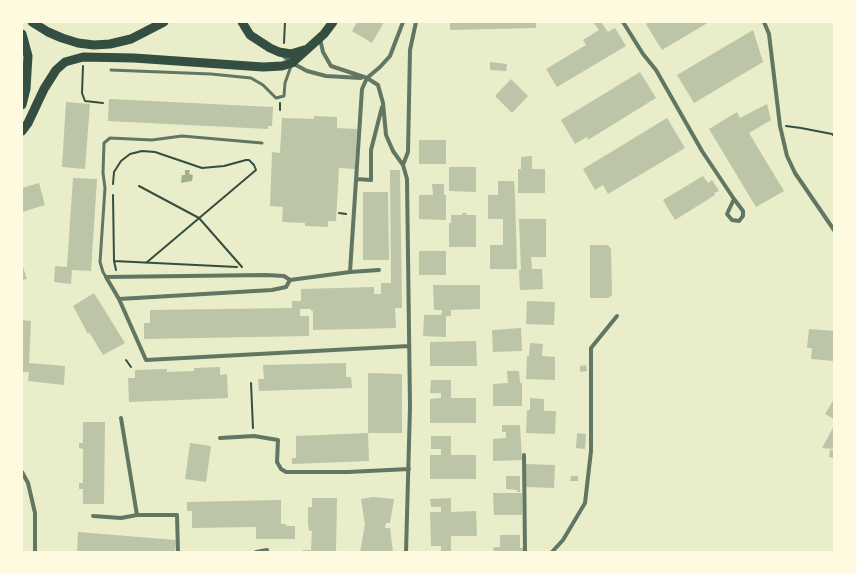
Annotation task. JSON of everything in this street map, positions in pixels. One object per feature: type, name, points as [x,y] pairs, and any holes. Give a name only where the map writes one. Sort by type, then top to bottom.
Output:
[{"type":"main road","points":[[32,22],[48,32],[62,38],[78,43],[94,45],[110,44],[131,39],[164,22]]},
{"type":"main road","points":[[242,22],[250,34],[270,48],[279,52],[291,54],[309,47]]},
{"type":"main road","points":[[22,131],[28,123],[44,89],[56,70],[65,62],[83,57],[134,58],[263,67],[282,66],[292,63],[320,38],[333,22]]},
{"type":"main road","points":[[22,34],[28,56],[26,89],[22,105]]},
{"type":"street","points":[[350,272],[362,89],[367,78],[390,56],[403,22]]},
{"type":"street","points":[[403,165],[408,152],[410,50],[416,22]]},
{"type":"street","points":[[625,22],[643,54],[656,70],[702,151],[743,211],[743,216],[739,221],[732,220],[727,214],[734,199]]},
{"type":"street","points":[[764,22],[769,34],[780,126],[787,156],[795,173],[834,230]]},
{"type":"street","points":[[320,38],[323,52],[330,66],[367,78],[378,85],[383,103],[386,135],[392,151],[403,165],[407,179],[410,407],[406,552]]},
{"type":"street","points":[[279,52],[292,63],[307,71],[326,76],[367,78]]},
{"type":"street","points":[[356,179],[372,180],[371,150],[383,103]]},
{"type":"street","points":[[379,270],[350,272],[290,280],[284,276],[266,275],[106,277],[119,299],[146,360],[409,346]]},
{"type":"street","points":[[119,299],[272,290],[286,287],[290,280]]},
{"type":"street","points":[[552,552],[563,540],[585,503],[591,451],[591,348],[618,316]]},
{"type":"street","points":[[121,418],[137,515]]},
{"type":"street","points":[[220,438],[254,436],[278,440],[277,462],[281,469],[286,472],[348,472],[409,469]]},
{"type":"street","points":[[524,455],[525,552]]},
{"type":"street","points":[[22,472],[28,483],[35,513],[35,552]]},
{"type":"street","points":[[92,516],[121,518],[137,515],[177,515],[178,552]]},
{"type":"street","points":[[256,552],[267,550]]},
{"type":"lane","points":[[111,70],[211,74],[252,78],[263,85],[276,98],[284,96],[285,83],[292,63]]},
{"type":"lane","points":[[22,76],[26,89]]},
{"type":"lane","points":[[106,277],[100,262],[105,188],[103,173],[104,143],[110,138],[152,140],[182,136],[262,143]]},
{"type":"path","points":[[284,32],[285,22]]},
{"type":"path","points":[[84,65],[82,93],[85,101],[103,103]]},
{"type":"path","points":[[780,126],[801,128],[832,134],[834,136]]},
{"type":"path","points":[[112,185],[114,172],[121,162],[130,154],[142,151],[155,152],[202,168],[224,166],[246,160],[252,162],[256,170],[146,263]]},
{"type":"path","points":[[139,186],[199,218],[242,267]]},
{"type":"path","points":[[113,193],[114,261],[248,267]]},
{"type":"path","points":[[126,360],[131,367]]},
{"type":"path","points":[[251,383],[254,436]]},
{"type":"shaded area","points":[[185,170],[190,170],[189,174],[193,175],[192,181],[181,183],[182,175],[185,175]]},
{"type":"building","points":[[357,22],[384,22],[372,43],[352,31]]},
{"type":"building","points":[[450,22],[536,22],[536,28],[450,30]]},
{"type":"building","points":[[593,22],[601,22],[608,32],[615,28],[626,46],[557,87],[546,69],[586,45],[583,40],[599,30]]},
{"type":"building","points":[[649,22],[709,22],[662,50],[646,24]]},
{"type":"building","points":[[753,30],[763,62],[694,103],[677,75]]},
{"type":"building","points":[[490,62],[507,64],[506,71],[490,70]]},
{"type":"building","points":[[640,72],[656,98],[588,140],[587,137],[575,144],[561,120]]},
{"type":"building","points":[[511,79],[528,96],[512,113],[495,96]]},
{"type":"building","points":[[109,99],[273,107],[272,126],[268,126],[268,129],[108,121]]},
{"type":"building","points":[[66,102],[90,104],[85,169],[62,167]]},
{"type":"building","points":[[767,104],[771,120],[749,133],[784,191],[756,207],[709,129],[737,112],[740,118]]},
{"type":"building","points":[[314,116],[337,117],[337,128],[357,129],[355,169],[339,168],[336,221],[328,221],[328,227],[305,226],[305,223],[282,222],[283,207],[270,206],[272,152],[280,153],[282,118],[314,119]]},
{"type":"building","points":[[667,118],[685,148],[608,194],[603,185],[595,190],[583,169]]},
{"type":"building","points":[[419,140],[446,140],[446,164],[419,164]]},
{"type":"building","points":[[532,156],[532,169],[545,169],[545,193],[518,193],[518,169],[521,169],[521,157]]},
{"type":"building","points":[[449,167],[476,167],[476,192],[449,191]]},
{"type":"building","points":[[390,170],[400,170],[402,308],[395,308],[396,328],[313,330],[313,311],[311,311],[311,309],[300,309],[300,316],[309,316],[309,336],[144,339],[144,323],[150,323],[150,310],[292,308],[292,301],[301,301],[301,289],[374,287],[374,294],[381,294],[381,283],[391,283]]},
{"type":"building","points":[[703,176],[708,183],[712,180],[719,191],[675,220],[663,200]]},
{"type":"building","points":[[73,178],[97,179],[91,271],[72,270],[71,284],[54,282],[55,266],[67,267]]},
{"type":"building","points":[[498,181],[514,181],[517,269],[490,269],[490,245],[503,245],[503,219],[488,219],[488,195],[498,195]]},
{"type":"building","points":[[39,183],[45,205],[22,212],[22,188]]},
{"type":"building","points":[[432,184],[444,184],[444,195],[446,195],[446,220],[419,219],[419,195],[433,195]]},
{"type":"building","points":[[363,192],[388,192],[389,260],[363,260]]},
{"type":"building","points":[[462,213],[467,213],[466,215],[476,215],[476,247],[449,247],[449,223],[451,223],[451,215],[462,215]]},
{"type":"building","points":[[519,219],[546,219],[546,257],[531,257],[532,269],[542,269],[543,289],[520,290],[519,270],[521,270]]},
{"type":"building","points":[[590,245],[608,245],[611,249],[612,295],[608,298],[590,298]]},
{"type":"building","points":[[419,251],[446,251],[446,275],[419,275]]},
{"type":"building","points":[[22,264],[27,279],[22,280]]},
{"type":"building","points":[[433,285],[480,285],[480,309],[451,310],[451,316],[446,316],[446,337],[423,336],[424,315],[441,315],[442,310],[434,310]]},
{"type":"building","points":[[94,293],[125,343],[103,355],[89,332],[88,334],[73,306]]},
{"type":"building","points":[[527,301],[555,302],[554,325],[526,324]]},
{"type":"building","points":[[22,320],[31,321],[29,363],[65,366],[64,385],[28,381],[29,372],[22,372]]},
{"type":"building","points":[[521,328],[522,351],[493,352],[492,330]]},
{"type":"building","points":[[809,329],[834,331],[834,361],[811,359],[812,348],[807,348]]},
{"type":"building","points":[[476,341],[477,366],[430,366],[430,342]]},
{"type":"building","points":[[530,343],[543,344],[542,356],[555,357],[555,380],[526,379],[527,356],[529,356]]},
{"type":"building","points":[[346,363],[346,377],[351,377],[352,388],[259,391],[258,379],[264,379],[263,365]]},
{"type":"building","points":[[586,365],[587,371],[580,372],[580,366]]},
{"type":"building","points":[[220,367],[220,375],[227,374],[228,398],[129,402],[128,378],[135,378],[135,370],[167,369],[167,372],[194,371],[194,368]]},
{"type":"building","points":[[507,371],[519,371],[520,383],[522,383],[522,406],[493,406],[493,384],[508,383]]},
{"type":"building","points":[[368,373],[402,374],[402,433],[368,433]]},
{"type":"building","points":[[431,380],[451,380],[451,398],[476,398],[476,423],[430,423],[430,399],[441,398],[441,393],[430,393]]},
{"type":"building","points":[[530,398],[544,399],[544,411],[556,411],[555,434],[526,433],[527,410],[530,410]]},
{"type":"building","points":[[834,399],[834,419],[825,414]]},
{"type":"building","points":[[83,422],[105,422],[104,504],[83,504],[83,489],[79,489],[79,483],[83,483],[83,449],[79,448],[79,443],[83,443]]},
{"type":"building","points":[[502,425],[520,425],[522,460],[493,461],[493,439],[506,438],[506,432],[502,432]]},
{"type":"building","points":[[834,426],[834,447],[832,449],[822,448]]},
{"type":"building","points":[[368,433],[369,461],[292,464],[292,458],[296,458],[296,436]]},
{"type":"building","points":[[577,433],[586,434],[585,449],[576,448]]},
{"type":"building","points":[[431,436],[451,436],[451,455],[476,455],[476,479],[430,479],[430,455],[441,455],[441,449],[431,449]]},
{"type":"building","points":[[190,443],[211,446],[206,482],[185,479]]},
{"type":"building","points":[[830,450],[834,450],[834,458],[829,457]]},
{"type":"building","points":[[526,464],[555,465],[554,488],[526,487]]},
{"type":"building","points":[[506,476],[520,476],[520,492],[517,492],[517,490],[506,489]]},
{"type":"building","points":[[571,476],[578,476],[578,481],[570,481]]},
{"type":"building","points":[[493,493],[522,493],[522,515],[494,515]]},
{"type":"building","points":[[373,497],[394,499],[390,523],[386,523],[385,528],[390,528],[393,552],[360,552],[365,525],[361,499]]},
{"type":"building","points":[[312,498],[337,498],[336,552],[303,552],[303,550],[311,550],[312,531],[309,531],[308,507],[312,507]]},
{"type":"building","points":[[451,498],[451,512],[476,511],[477,536],[451,536],[451,552],[441,552],[441,546],[431,546],[430,512],[441,512],[441,507],[431,507],[430,499]]},
{"type":"building","points":[[281,500],[281,524],[286,524],[286,526],[295,526],[295,539],[256,539],[256,527],[192,528],[192,511],[187,511],[187,502]]},
{"type":"building","points":[[78,532],[176,540],[175,552],[77,552]]},
{"type":"building","points":[[500,535],[520,535],[520,548],[523,548],[523,552],[493,552],[494,547],[500,547]]}]
